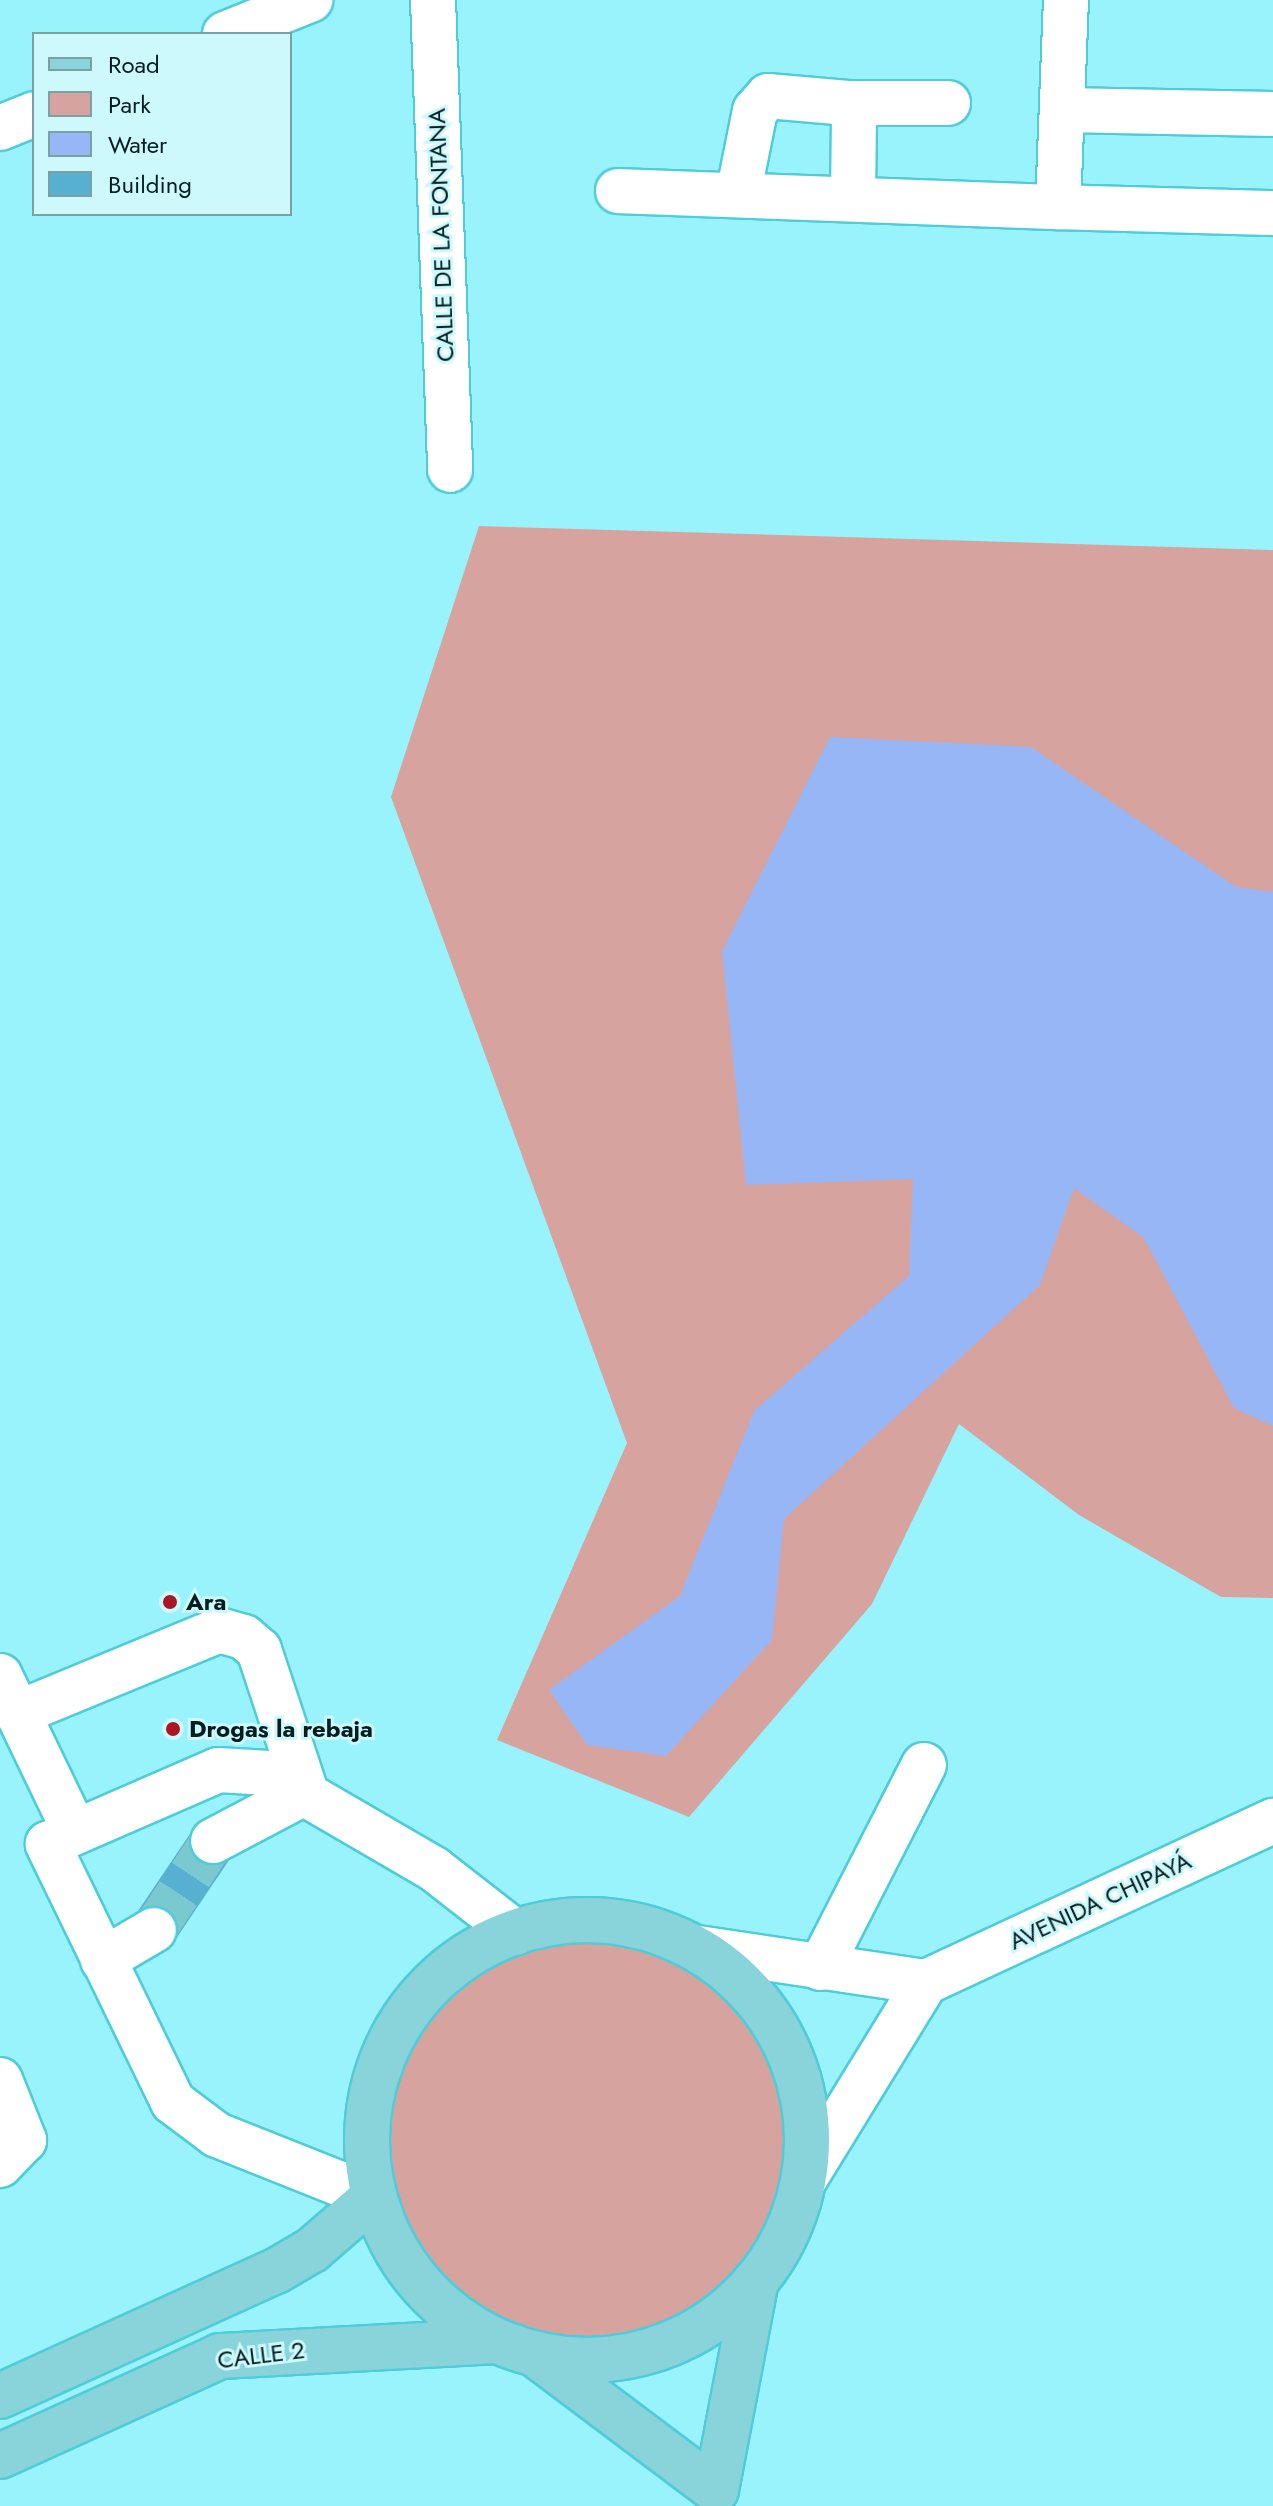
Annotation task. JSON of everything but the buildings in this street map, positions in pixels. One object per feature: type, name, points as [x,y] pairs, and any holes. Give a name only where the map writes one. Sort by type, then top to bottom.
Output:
[{"type":"main road","points":[[590,1919],[639,1926],[698,1948],[765,2008],[788,2047],[803,2090],[804,2180],[786,2234],[756,2281],[710,2323],[656,2349],[596,2360],[536,2355],[495,2341],[440,2307],[398,2257],[372,2198],[365,2132],[384,2056],[409,2009],[456,1962],[515,1932],[590,1919]]},
{"type":"main road","points":[[0,2396],[276,2271],[312,2250],[372,2198]]},
{"type":"main road","points":[[536,2355],[719,2498],[756,2281]]},
{"type":"main road","name":"CALLE 2","points":[[0,2456],[220,2356],[495,2341]]},
{"type":"street","points":[[230,32],[310,0]]},
{"type":"street","name":"CALLE DE LA FONTANA","points":[[433,0],[450,470]]},
{"type":"street","points":[[1058,207],[1066,0]]},
{"type":"street","points":[[738,195],[755,111],[768,96],[848,103],[948,103]]},
{"type":"street","points":[[848,103],[854,116],[853,199]]},
{"type":"street","points":[[1062,110],[1273,114]]},
{"type":"street","points":[[0,128],[32,115]]},
{"type":"street","points":[[618,191],[1273,213]]},
{"type":"street","points":[[75,1832],[9,1694],[219,1630],[244,1637],[259,1650],[306,1792]]},
{"type":"street","points":[[820,1968],[924,1765]]},
{"type":"street","points":[[372,2198],[217,2135],[173,2102],[48,1844],[218,1770],[269,1773],[434,1869],[515,1932]]},
{"type":"street","points":[[213,1841],[306,1792]]},
{"type":"street","name":"AVENIDA CHIPAYÁ","points":[[926,1982],[1273,1821]]},
{"type":"street","points":[[103,1960],[154,1930]]},
{"type":"street","points":[[698,1948],[926,1982],[804,2180]]},
{"type":"street","points":[[0,2080],[24,2140],[0,2165]]},
{"type":"green space","points":[[479,526],[1273,550],[1273,1598],[1221,1597],[1079,1515],[959,1424],[872,1604],[689,1817],[497,1740],[627,1443],[391,797]]},
{"type":"green space","points":[[587,1920],[630,1924],[671,1937],[709,1957],[743,1984],[770,2018],[790,2056],[803,2097],[807,2140],[803,2183],[790,2224],[770,2262],[743,2296],[709,2323],[671,2343],[630,2356],[587,2360],[544,2356],[503,2343],[465,2323],[431,2296],[404,2262],[384,2224],[371,2183],[367,2140],[371,2097],[384,2056],[404,2018],[431,1984],[465,1957],[503,1937],[544,1924]]},
{"type":"water","points":[[830,737],[1031,747],[1236,887],[1273,892],[1273,1426],[1234,1408],[1144,1238],[1074,1188],[1040,1285],[784,1519],[772,1640],[666,1756],[587,1745],[549,1690],[680,1596],[754,1411],[909,1276],[913,1179],[746,1185],[722,951]]},
{"type":"tunnel","points":[[154,1930],[213,1841]]},
{"type":"place","name":"Ara","points":[[170,1602]]},
{"type":"place","name":"Drogas la rebaja","points":[[173,1729]]}]
